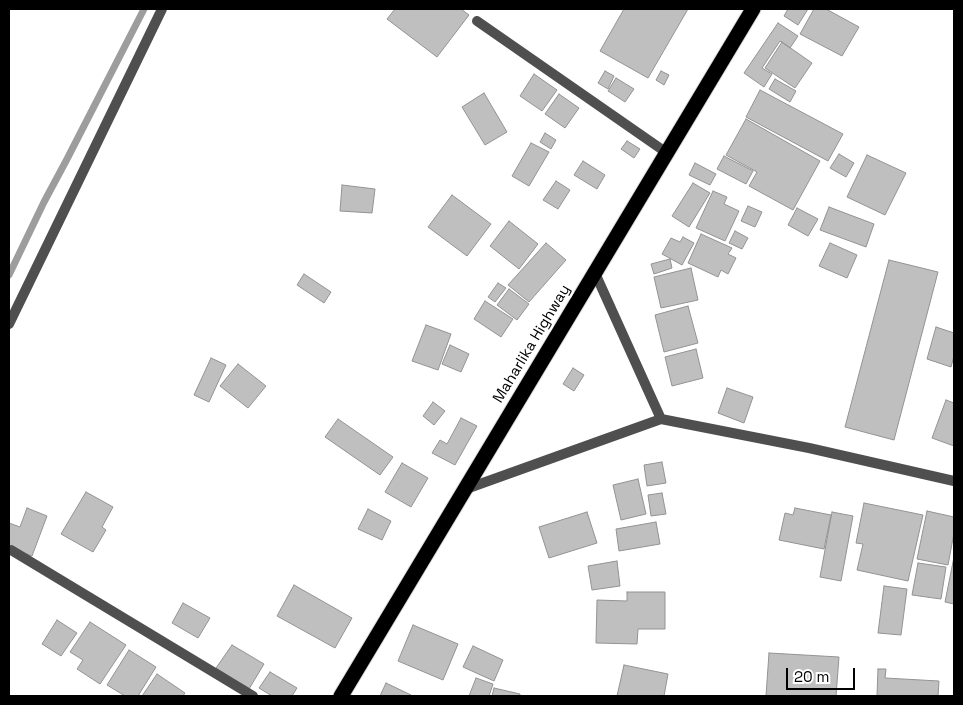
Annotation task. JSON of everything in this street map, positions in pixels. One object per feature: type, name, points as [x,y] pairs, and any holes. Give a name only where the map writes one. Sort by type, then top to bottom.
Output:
[{"type":"highway","name":"Maharlika Highway","points":[[341,696],[753,9]]},
{"type":"street","points":[[9,324],[162,9]]},
{"type":"street","points":[[477,21],[667,153]]},
{"type":"street","points":[[595,272],[661,419]]},
{"type":"street","points":[[466,489],[661,419],[809,448],[954,481]]},
{"type":"street","points":[[11,550],[253,696]]},
{"type":"building","points":[[395,9],[461,9],[469,15],[437,57],[387,19]]},
{"type":"building","points":[[624,9],[688,9],[648,78],[600,51]]},
{"type":"building","points":[[788,9],[808,9],[798,25],[784,16]]},
{"type":"building","points":[[814,9],[826,9],[859,27],[842,56],[800,34]]},
{"type":"building","points":[[778,23],[798,36],[790,48],[780,41],[762,68],[772,74],[764,87],[744,73]]},
{"type":"building","points":[[782,42],[812,63],[795,88],[765,68]]},
{"type":"building","points":[[605,71],[614,76],[608,89],[598,83]]},
{"type":"building","points":[[661,71],[669,75],[664,85],[656,80]]},
{"type":"building","points":[[534,74],[557,90],[542,111],[520,96]]},
{"type":"building","points":[[616,78],[634,89],[625,102],[608,91]]},
{"type":"building","points":[[775,79],[796,91],[790,102],[769,89]]},
{"type":"building","points":[[760,90],[843,134],[828,161],[746,117]]},
{"type":"building","points":[[484,93],[507,132],[485,145],[462,107]]},
{"type":"building","points":[[559,94],[579,108],[565,128],[545,114]]},
{"type":"building","points":[[746,119],[820,161],[793,210],[749,186],[757,172],[726,155]]},
{"type":"building","points":[[545,133],[556,140],[551,149],[540,142]]},
{"type":"building","points":[[627,141],[640,149],[634,158],[621,149]]},
{"type":"building","points":[[531,143],[549,152],[529,186],[512,176]]},
{"type":"building","points":[[839,154],[854,163],[846,177],[830,168]]},
{"type":"building","points":[[867,155],[906,173],[885,215],[847,197]]},
{"type":"building","points":[[724,156],[753,171],[746,184],[717,169]]},
{"type":"building","points":[[583,161],[605,175],[597,189],[574,175]]},
{"type":"building","points":[[695,163],[716,174],[710,185],[689,175]]},
{"type":"building","points":[[556,181],[570,190],[558,209],[543,200]]},
{"type":"building","points":[[693,183],[710,193],[689,227],[672,216]]},
{"type":"building","points":[[342,185],[375,189],[372,213],[340,211]]},
{"type":"building","points":[[713,191],[727,197],[724,204],[739,211],[725,241],[696,228]]},
{"type":"building","points":[[452,195],[491,224],[467,256],[428,227]]},
{"type":"building","points":[[748,206],[762,212],[755,227],[741,221]]},
{"type":"building","points":[[829,207],[874,224],[866,247],[820,230]]},
{"type":"building","points":[[797,208],[818,219],[808,236],[788,225]]},
{"type":"building","points":[[509,221],[538,244],[519,269],[490,246]]},
{"type":"building","points":[[735,231],[748,238],[742,249],[729,243]]},
{"type":"building","points":[[701,234],[732,248],[728,254],[736,258],[728,274],[721,270],[718,277],[688,263]]},
{"type":"building","points":[[683,237],[694,243],[682,265],[662,254],[671,238],[680,242]]},
{"type":"building","points":[[546,243],[566,260],[529,302],[508,285]]},
{"type":"building","points":[[830,243],[857,255],[847,278],[819,266]]},
{"type":"building","points":[[670,259],[672,268],[654,274],[651,264]]},
{"type":"building","points":[[889,260],[938,272],[894,440],[845,427]]},
{"type":"building","points":[[691,268],[698,300],[661,308],[654,277]]},
{"type":"building","points":[[304,274],[331,292],[324,303],[297,285]]},
{"type":"building","points":[[498,283],[506,288],[495,302],[488,297]]},
{"type":"building","points":[[509,289],[529,304],[517,320],[497,305]]},
{"type":"building","points":[[485,301],[513,319],[501,337],[474,319]]},
{"type":"building","points":[[688,306],[698,343],[664,352],[655,315]]},
{"type":"building","points":[[426,325],[451,334],[438,370],[412,361]]},
{"type":"building","points":[[936,327],[954,333],[954,356],[951,367],[927,359]]},
{"type":"building","points":[[450,345],[469,354],[461,372],[442,364]]},
{"type":"building","points":[[696,349],[703,378],[672,386],[665,357]]},
{"type":"building","points":[[211,358],[226,365],[209,402],[194,395]]},
{"type":"building","points":[[238,364],[266,386],[248,408],[220,386]]},
{"type":"building","points":[[573,368],[584,375],[574,391],[563,384]]},
{"type":"building","points":[[727,388],[753,397],[744,423],[718,413]]},
{"type":"building","points":[[946,400],[954,403],[954,446],[932,438]]},
{"type":"building","points":[[433,402],[445,411],[434,425],[423,416]]},
{"type":"building","points":[[461,418],[477,426],[455,465],[432,453],[440,440],[447,444]]},
{"type":"building","points":[[338,419],[393,457],[380,475],[325,437]]},
{"type":"building","points":[[662,462],[666,483],[647,486],[644,465]]},
{"type":"building","points":[[402,463],[428,478],[411,507],[385,492]]},
{"type":"building","points":[[638,479],[646,514],[621,520],[613,485]]},
{"type":"building","points":[[86,492],[113,507],[102,527],[106,530],[93,552],[61,534]]},
{"type":"building","points":[[662,493],[666,514],[651,516],[648,495]]},
{"type":"building","points":[[864,503],[923,515],[908,581],[857,570],[863,544],[856,543]]},
{"type":"building","points":[[27,508],[47,516],[32,556],[9,547],[9,523],[20,527]]},
{"type":"building","points":[[795,508],[831,515],[824,549],[779,540],[785,513],[793,515]]},
{"type":"building","points":[[368,509],[391,521],[382,540],[358,529]]},
{"type":"building","points":[[927,511],[954,517],[954,533],[948,565],[917,559]]},
{"type":"building","points":[[587,512],[597,543],[549,558],[539,527]]},
{"type":"building","points":[[832,512],[853,516],[841,581],[820,577]]},
{"type":"building","points":[[656,522],[660,544],[619,551],[616,529]]},
{"type":"building","points":[[954,557],[954,604],[945,602]]},
{"type":"building","points":[[617,561],[620,586],[592,590],[588,566]]},
{"type":"building","points":[[918,563],[946,567],[941,599],[912,595]]},
{"type":"building","points":[[294,585],[352,618],[335,648],[277,616]]},
{"type":"building","points":[[884,586],[907,589],[901,635],[878,633]]},
{"type":"building","points":[[627,592],[665,592],[665,629],[638,629],[637,644],[596,643],[597,600],[627,601]]},
{"type":"building","points":[[183,603],[210,618],[198,638],[172,623]]},
{"type":"building","points":[[57,620],[77,633],[61,656],[42,644]]},
{"type":"building","points":[[90,622],[126,645],[100,684],[77,669],[83,660],[70,652]]},
{"type":"building","points":[[413,625],[458,644],[443,680],[398,661]]},
{"type":"building","points":[[232,645],[264,664],[249,689],[216,668]]},
{"type":"building","points":[[473,646],[503,660],[494,681],[463,667]]},
{"type":"building","points":[[129,650],[156,667],[138,696],[125,696],[107,685]]},
{"type":"building","points":[[769,653],[839,657],[836,696],[766,696]]},
{"type":"building","points":[[624,665],[668,674],[664,696],[617,696]]},
{"type":"building","points":[[878,669],[886,669],[885,678],[939,681],[938,696],[877,696]]},
{"type":"building","points":[[270,672],[297,688],[292,696],[272,696],[259,688]]},
{"type":"building","points":[[157,674],[185,693],[183,696],[142,696]]},
{"type":"building","points":[[476,678],[493,684],[489,696],[469,696]]},
{"type":"building","points":[[386,683],[411,695],[380,696]]},
{"type":"building","points":[[494,688],[520,694],[520,696],[492,696]]},
{"type":"waterway","points":[[9,275],[44,202],[144,9]]}]
